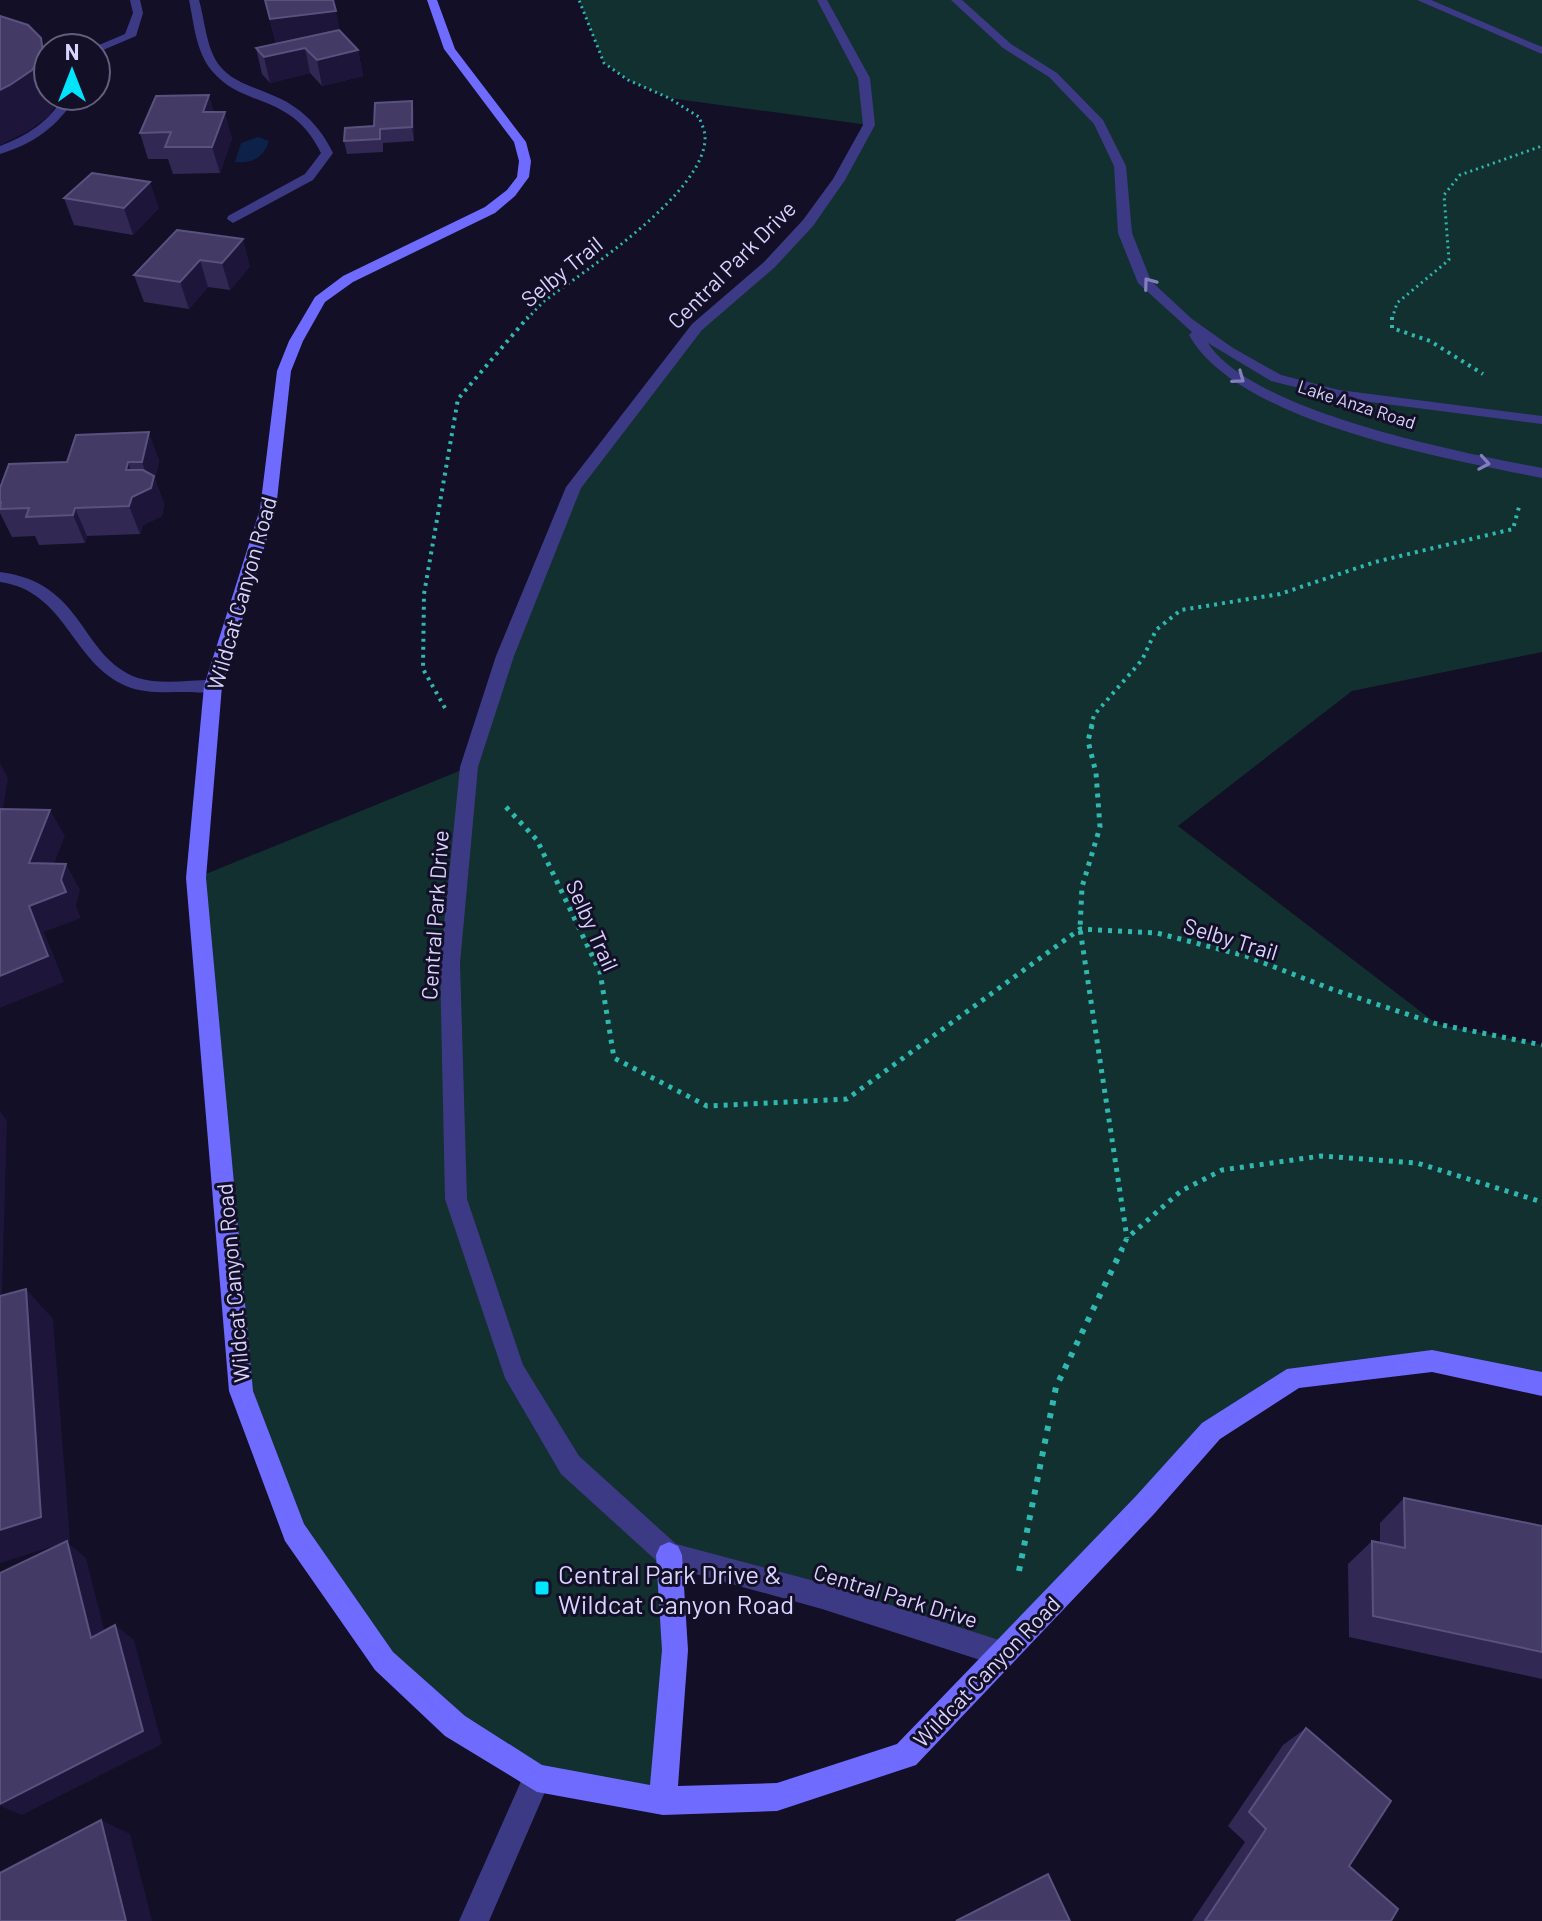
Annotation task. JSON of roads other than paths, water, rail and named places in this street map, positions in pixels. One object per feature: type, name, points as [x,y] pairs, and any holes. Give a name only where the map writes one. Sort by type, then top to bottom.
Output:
[{"type":"street","points":[[112,43],[130,36],[138,13],[135,0]]},
{"type":"street","points":[[194,0],[210,60],[221,74],[240,86],[279,102],[311,126],[327,153],[309,177],[233,219]]},
{"type":"street","name":"Wildcat Canyon Road","points":[[432,0],[450,49],[520,142],[525,161],[523,177],[511,193],[490,210],[348,279],[320,300],[309,317],[284,371],[268,509],[213,686],[196,878],[241,1391],[294,1532],[384,1661],[455,1726],[537,1778],[663,1801],[777,1797],[906,1755],[1145,1505],[1211,1431],[1295,1377],[1432,1361],[1542,1384]]},
{"type":"street","name":"Central Park Drive","points":[[822,0],[864,78],[869,125],[839,180],[808,223],[769,265],[697,327],[574,487],[505,656],[469,767],[450,963],[456,1199],[513,1370],[570,1465],[669,1555],[822,1596],[1002,1654]]},
{"type":"street","name":"Lake Anza Road","points":[[956,0],[1007,46],[1053,75],[1099,123],[1120,166],[1125,233],[1145,283],[1187,322],[1228,351],[1276,378],[1339,394],[1542,420]]},
{"type":"street","points":[[1422,0],[1542,51]]},
{"type":"street","points":[[0,150],[38,133],[62,112]]},
{"type":"street","name":"Lake Anza Road","points":[[1187,322],[1211,357],[1253,388],[1327,419],[1469,460],[1536,472]]},
{"type":"street","points":[[0,577],[13,577],[41,589],[75,621],[97,658],[135,683],[213,686]]},
{"type":"street","points":[[663,1801],[675,1650],[669,1555]]},
{"type":"street","points":[[474,1921],[537,1778]]},
{"type":"water","points":[[258,137],[269,141],[261,155],[247,162],[235,162],[241,143]]},
{"type":"place","name":"Central Park Drive & Wildcat Canyon Road","points":[[542,1588]]}]
